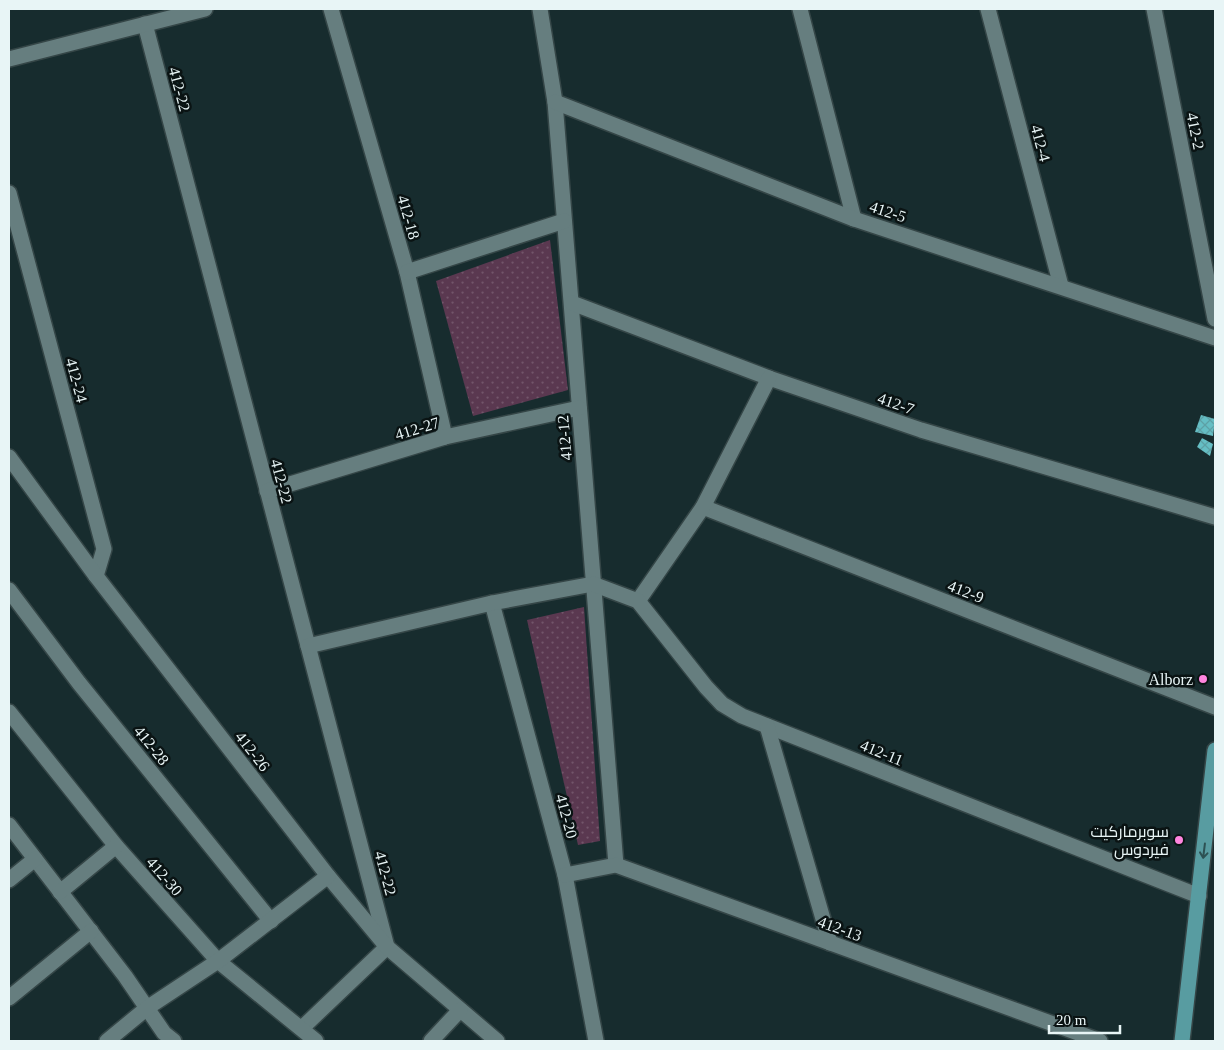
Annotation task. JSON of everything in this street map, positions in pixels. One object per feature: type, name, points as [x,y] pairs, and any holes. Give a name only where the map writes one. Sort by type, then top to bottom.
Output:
[{"type":"main road","points":[[1182,1041],[1215,750]]},
{"type":"street","points":[[9,59],[205,9]]},
{"type":"street","name":"412-18","points":[[331,9],[407,272],[445,437]]},
{"type":"street","name":"412-12","points":[[540,9],[555,102],[616,865]]},
{"type":"street","points":[[800,9],[854,219]]},
{"type":"street","name":"412-4","points":[[988,9],[1061,286]]},
{"type":"street","name":"412-2","points":[[1154,9],[1215,319]]},
{"type":"street","name":"412-22","points":[[145,24],[387,947]]},
{"type":"street","name":"412-5","points":[[555,102],[854,219],[1215,338]]},
{"type":"street","name":"412-24","points":[[9,193],[15,245],[104,549],[96,576]]},
{"type":"street","points":[[407,272],[564,221]]},
{"type":"street","name":"412-7","points":[[572,303],[769,378],[921,430],[1215,516]]},
{"type":"street","points":[[638,602],[704,507],[769,378]]},
{"type":"street","name":"412-27","points":[[267,491],[445,437],[579,408]]},
{"type":"street","name":"412-26","points":[[9,457],[96,576],[328,876],[387,947],[497,1041]]},
{"type":"street","name":"412-9","points":[[704,507],[1215,707]]},
{"type":"street","points":[[308,646],[492,603],[593,584]]},
{"type":"street","name":"412-11","points":[[593,584],[638,602],[722,704],[742,716],[1198,896]]},
{"type":"street","name":"412-28","points":[[9,590],[79,683],[271,920]]},
{"type":"street","name":"412-20","points":[[492,603],[565,875],[596,1041]]},
{"type":"street","name":"412-30","points":[[9,712],[116,846],[218,961],[316,1041]]},
{"type":"street","points":[[767,726],[830,943]]},
{"type":"street","points":[[9,825],[90,931],[164,1033],[174,1041]]},
{"type":"street","points":[[60,892],[116,846]]},
{"type":"street","points":[[9,880],[35,859]]},
{"type":"street","points":[[565,875],[616,865]]},
{"type":"street","name":"412-13","points":[[616,865],[1100,1041]]},
{"type":"street","points":[[107,1041],[147,1008],[218,961],[328,876]]},
{"type":"street","points":[[9,998],[90,931]]},
{"type":"street","points":[[302,1028],[387,947]]},
{"type":"street","points":[[431,1041],[460,1010]]},
{"type":"shaded area","points":[[550,240],[568,390],[473,416],[436,281]]},
{"type":"shaded area","points":[[584,607],[600,841],[578,845],[527,620]]},
{"type":"building","points":[[1201,415],[1215,419],[1213,436],[1195,432]]},
{"type":"building","points":[[1202,438],[1213,444],[1210,456],[1197,447]]},
{"type":"place","name":"Alborz","points":[[1203,679]]},
{"type":"place","name":"سوبرمارکیت فیردوس","points":[[1179,840]]}]
